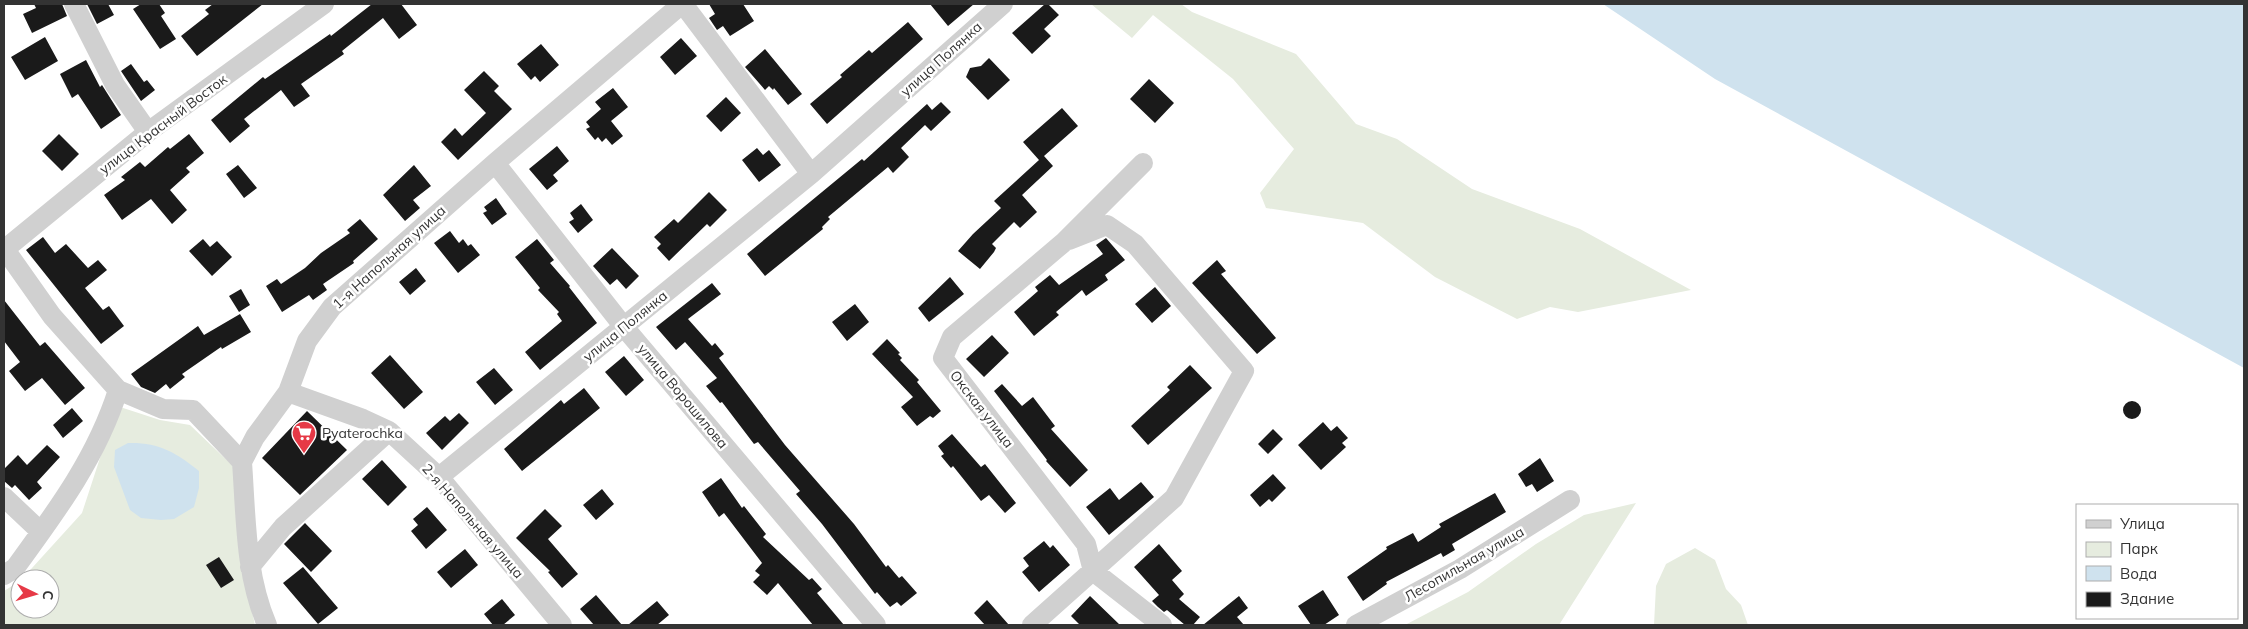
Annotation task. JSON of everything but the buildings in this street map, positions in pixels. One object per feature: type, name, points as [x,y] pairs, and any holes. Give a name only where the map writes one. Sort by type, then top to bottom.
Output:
[{"type":"street","points":[[74,4],[115,85],[148,132]]},
{"type":"street","name":"улица Красный Восток","points":[[4,249],[148,132],[324,4]]},
{"type":"street","points":[[683,4],[811,174]]},
{"type":"street","name":"1-я Напольная улица","points":[[242,462],[256,437],[288,392],[307,342],[332,307],[495,162],[683,4]]},
{"type":"street","name":"улица Полянка","points":[[439,477],[811,174],[1003,4]]},
{"type":"street","name":"улица Ворошилова","points":[[495,162],[624,327],[876,625]]},
{"type":"street","name":"Окская улица","points":[[1093,571],[1086,544],[943,358],[952,337],[1063,243],[1143,163]]},
{"type":"street","points":[[1032,625],[1174,498],[1244,371],[1135,244],[1107,225],[1063,243]]},
{"type":"street","points":[[4,249],[52,316],[118,390],[163,409],[193,410],[242,462],[250,567],[260,608],[267,625]]},
{"type":"street","points":[[4,575],[14,568],[41,532],[82,471],[108,423],[118,390]]},
{"type":"street","name":"2-я Напольная улица","points":[[288,392],[389,431],[439,477],[562,625]]},
{"type":"street","points":[[250,567],[283,527],[389,431]]},
{"type":"street","points":[[4,497],[41,532]]},
{"type":"street","name":"Лесопильная улица","points":[[1356,625],[1460,569],[1570,500]]},
{"type":"street","points":[[1093,571],[1162,625]]},
{"type":"green space","points":[[1091,4],[1181,4],[1192,12],[1296,54],[1356,124],[1397,139],[1472,189],[1580,229],[1691,290],[1578,312],[1550,307],[1517,319],[1435,277],[1363,223],[1266,208],[1260,193],[1294,149],[1233,79],[1153,15],[1132,38]]},
{"type":"green space","points":[[117,406],[160,420],[190,425],[234,467],[243,571],[255,625],[4,625],[4,591],[10,587],[10,619],[60,619],[60,569],[31,569],[82,513]]},
{"type":"green space","points":[[1636,503],[1559,625],[1405,625],[1468,592],[1536,544],[1584,515]]},
{"type":"green space","points":[[1695,548],[1715,560],[1726,589],[1741,605],[1748,625],[1654,625],[1656,586],[1666,564]]},
{"type":"water","points":[[1603,4],[2244,4],[2244,368],[1715,79]]},
{"type":"water","points":[[128,443],[157,446],[182,458],[199,471],[199,488],[194,507],[174,519],[161,520],[141,518],[130,510],[114,467],[115,450]]},
{"type":"place","name":"Pyaterochka","points":[[304,454]]}]
